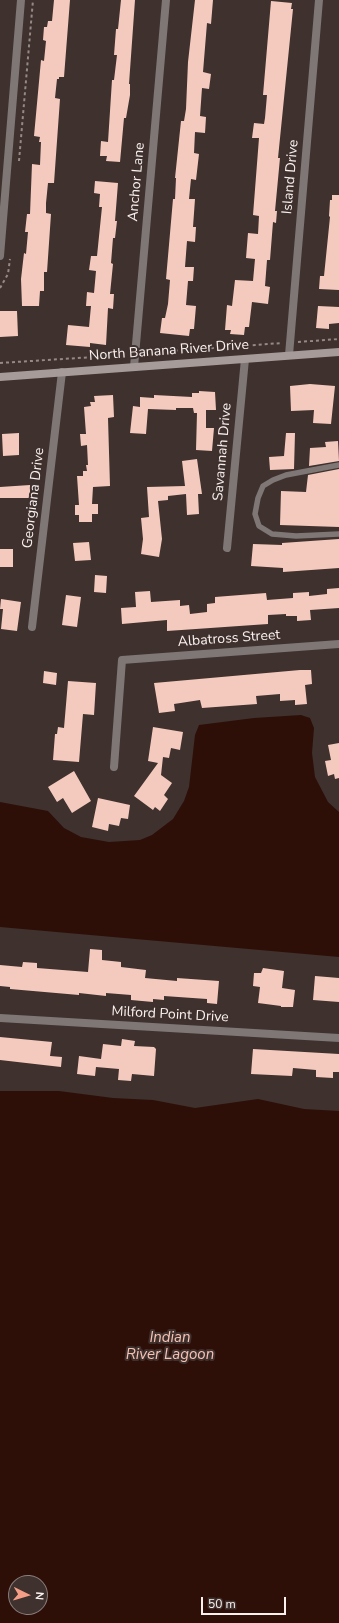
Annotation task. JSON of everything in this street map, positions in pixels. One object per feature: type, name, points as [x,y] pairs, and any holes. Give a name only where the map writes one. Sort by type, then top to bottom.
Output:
[{"type":"street","points":[[0,256],[22,0]]},
{"type":"street","name":"Anchor Lane","points":[[134,367],[166,0]]},
{"type":"street","name":"Island Drive","points":[[289,355],[319,0]]},
{"type":"street","name":"North Banana River Drive","points":[[0,377],[339,352]]},
{"type":"street","name":"Savannah Drive","points":[[227,548],[245,359]]},
{"type":"street","name":"Georgiana Drive","points":[[32,627],[62,372]]},
{"type":"street","name":"Albatross Street","points":[[114,767],[122,660],[339,644]]},
{"type":"street","name":"Milford Point Drive","points":[[0,1018],[339,1038]]},
{"type":"lane","points":[[339,465],[286,475],[273,480],[263,486],[258,498],[255,514],[259,526],[272,534],[296,536],[339,534]]},
{"type":"path","points":[[142,352],[160,353],[339,339]]},
{"type":"path","points":[[0,362],[126,355]]},
{"type":"water","points":[[301,715],[310,718],[314,728],[312,753],[315,777],[328,802],[339,812],[339,957],[0,927],[0,802],[48,811],[64,828],[81,837],[109,842],[140,840],[152,835],[173,819],[184,801],[189,787],[195,735],[199,725],[254,718]]},
{"type":"water","name":"Indian River Lagoon","points":[[0,1091],[59,1091],[113,1098],[153,1100],[195,1108],[258,1099],[304,1109],[339,1111],[339,1623],[0,1623]]},
{"type":"building","points":[[54,0],[70,0],[64,77],[59,77],[59,79],[57,79],[55,98],[60,99],[54,183],[48,183],[46,203],[46,213],[51,214],[47,272],[44,272],[44,291],[40,291],[39,306],[22,306],[21,279],[24,253],[26,254],[28,232],[25,232],[27,214],[30,214],[32,164],[40,165],[40,137],[34,136],[41,60],[44,61],[46,41],[43,40],[44,27],[47,27],[48,21],[52,21]]},
{"type":"building","points":[[121,0],[135,0],[129,84],[130,95],[126,118],[124,118],[120,162],[106,161],[107,156],[100,156],[101,141],[108,142],[112,80],[114,80],[117,55],[114,55],[116,29],[118,29]]},
{"type":"building","points":[[195,0],[213,0],[211,24],[207,23],[203,72],[211,74],[209,89],[202,88],[200,116],[206,117],[205,133],[195,132],[194,153],[199,154],[196,180],[191,179],[189,199],[195,199],[193,227],[196,227],[195,242],[187,241],[185,267],[194,267],[193,281],[188,281],[186,305],[196,306],[194,329],[190,329],[189,336],[160,333],[162,318],[165,318],[168,304],[170,280],[166,279],[173,199],[175,199],[175,178],[181,121],[184,121],[186,109],[188,62]]},
{"type":"building","points":[[271,1],[292,3],[291,9],[293,9],[278,158],[280,158],[275,211],[277,211],[276,223],[273,222],[270,260],[267,260],[265,286],[270,287],[268,304],[252,302],[249,327],[245,327],[244,335],[230,334],[231,330],[225,330],[227,305],[232,306],[235,280],[253,281],[255,259],[246,258],[248,233],[258,234],[259,216],[253,215],[259,138],[252,138],[254,123],[264,124],[265,118],[267,95],[263,95]]},
{"type":"building","points":[[95,181],[118,183],[115,221],[117,221],[115,238],[113,238],[111,263],[113,264],[110,294],[114,294],[113,309],[108,308],[106,345],[90,343],[90,347],[66,345],[68,325],[89,327],[91,306],[86,306],[87,292],[94,293],[96,271],[89,270],[91,256],[97,256],[102,207],[99,207],[100,194],[94,193]]},
{"type":"building","points":[[332,195],[339,195],[339,290],[319,289],[320,276],[324,276],[330,217],[330,200],[332,200]]},
{"type":"building","points":[[318,306],[339,307],[339,323],[329,324],[329,329],[316,328]]},
{"type":"building","points":[[0,311],[17,311],[18,336],[0,337]]},
{"type":"building","points":[[310,384],[335,386],[331,424],[313,423],[314,410],[291,411],[290,386]]},
{"type":"building","points":[[199,391],[215,392],[216,410],[206,410],[206,428],[214,428],[212,451],[196,450],[197,413],[194,413],[193,408],[176,408],[176,410],[148,409],[146,434],[130,433],[133,406],[140,407],[140,397],[154,398],[154,395],[192,397],[192,393],[199,393]]},
{"type":"building","points":[[113,395],[114,417],[108,418],[110,486],[93,487],[92,504],[98,504],[98,514],[92,514],[92,522],[79,522],[79,515],[75,515],[75,505],[79,505],[77,476],[83,476],[83,471],[87,471],[86,465],[88,465],[87,445],[81,446],[80,434],[86,434],[84,407],[91,406],[90,402],[95,402],[94,396]]},
{"type":"building","points":[[19,433],[19,455],[3,456],[2,434]]},
{"type":"building","points":[[286,433],[295,433],[294,469],[270,470],[269,457],[284,456]]},
{"type":"building","points":[[338,441],[339,461],[309,466],[310,448],[326,447],[325,442]]},
{"type":"building","points":[[197,459],[202,494],[198,494],[199,514],[187,515],[186,494],[168,496],[168,500],[158,501],[162,539],[159,557],[141,554],[143,539],[141,518],[149,517],[147,487],[185,486],[182,461]]},
{"type":"building","points":[[339,469],[339,527],[280,525],[281,491],[306,492],[308,475]]},
{"type":"building","points":[[30,485],[30,498],[0,498],[0,487]]},
{"type":"building","points":[[339,539],[339,568],[283,572],[283,568],[251,566],[253,544],[282,545],[282,543]]},
{"type":"building","points":[[89,542],[91,560],[75,561],[73,543]]},
{"type":"building","points":[[0,549],[13,549],[13,567],[0,567]]},
{"type":"building","points":[[95,575],[107,576],[106,593],[94,592]]},
{"type":"building","points":[[339,588],[339,608],[310,610],[311,620],[297,621],[297,616],[286,616],[286,614],[268,615],[268,624],[167,631],[167,620],[122,624],[121,608],[136,607],[135,592],[150,591],[151,602],[180,600],[180,606],[189,605],[190,614],[207,612],[207,604],[215,603],[215,597],[266,593],[267,600],[293,598],[293,593],[309,592],[309,596],[327,594],[327,589]]},
{"type":"building","points":[[66,595],[81,597],[77,627],[62,625]]},
{"type":"building","points":[[1,599],[21,602],[17,631],[1,629],[3,609],[0,609]]},
{"type":"building","points":[[311,670],[312,684],[305,685],[307,704],[295,705],[295,700],[280,701],[280,694],[256,696],[257,704],[202,708],[200,700],[174,704],[175,711],[159,713],[154,683]]},
{"type":"building","points":[[44,671],[57,673],[56,685],[43,683]]},
{"type":"building","points":[[68,681],[96,683],[94,715],[83,714],[79,762],[53,760],[55,734],[57,734],[58,727],[64,728]]},
{"type":"building","points":[[153,727],[183,732],[180,750],[171,748],[169,758],[163,757],[161,775],[172,783],[164,795],[168,799],[160,811],[155,807],[153,810],[134,796],[158,763],[148,761]]},
{"type":"building","points":[[339,743],[339,778],[335,779],[334,774],[328,776],[325,761],[331,760],[328,745]]},
{"type":"building","points":[[74,771],[91,801],[72,813],[63,798],[57,802],[48,787]]},
{"type":"building","points":[[98,798],[130,805],[128,819],[121,818],[119,826],[109,824],[108,831],[92,827]]},
{"type":"building","points":[[90,949],[102,950],[102,960],[121,962],[121,967],[146,970],[145,978],[177,981],[177,978],[219,981],[217,1004],[207,1003],[207,999],[164,996],[164,1000],[153,999],[153,1002],[131,1000],[131,995],[106,993],[106,996],[79,993],[79,995],[10,989],[10,987],[0,986],[0,965],[22,967],[23,962],[37,963],[37,968],[88,972]]},
{"type":"building","points":[[263,968],[284,971],[282,988],[295,990],[293,1007],[281,1007],[258,1003],[260,987],[253,986],[254,973],[261,973]]},
{"type":"building","points":[[315,976],[339,978],[339,1002],[313,1000]]},
{"type":"building","points":[[0,1037],[52,1042],[50,1056],[62,1057],[61,1067],[0,1060]]},
{"type":"building","points":[[122,1039],[135,1041],[134,1046],[154,1047],[156,1049],[154,1076],[132,1074],[131,1081],[118,1080],[119,1069],[96,1067],[95,1076],[77,1074],[79,1056],[101,1059],[103,1044],[121,1046]]},
{"type":"building","points":[[253,1049],[339,1054],[339,1072],[333,1072],[333,1078],[316,1077],[316,1070],[293,1068],[292,1076],[251,1074]]}]
